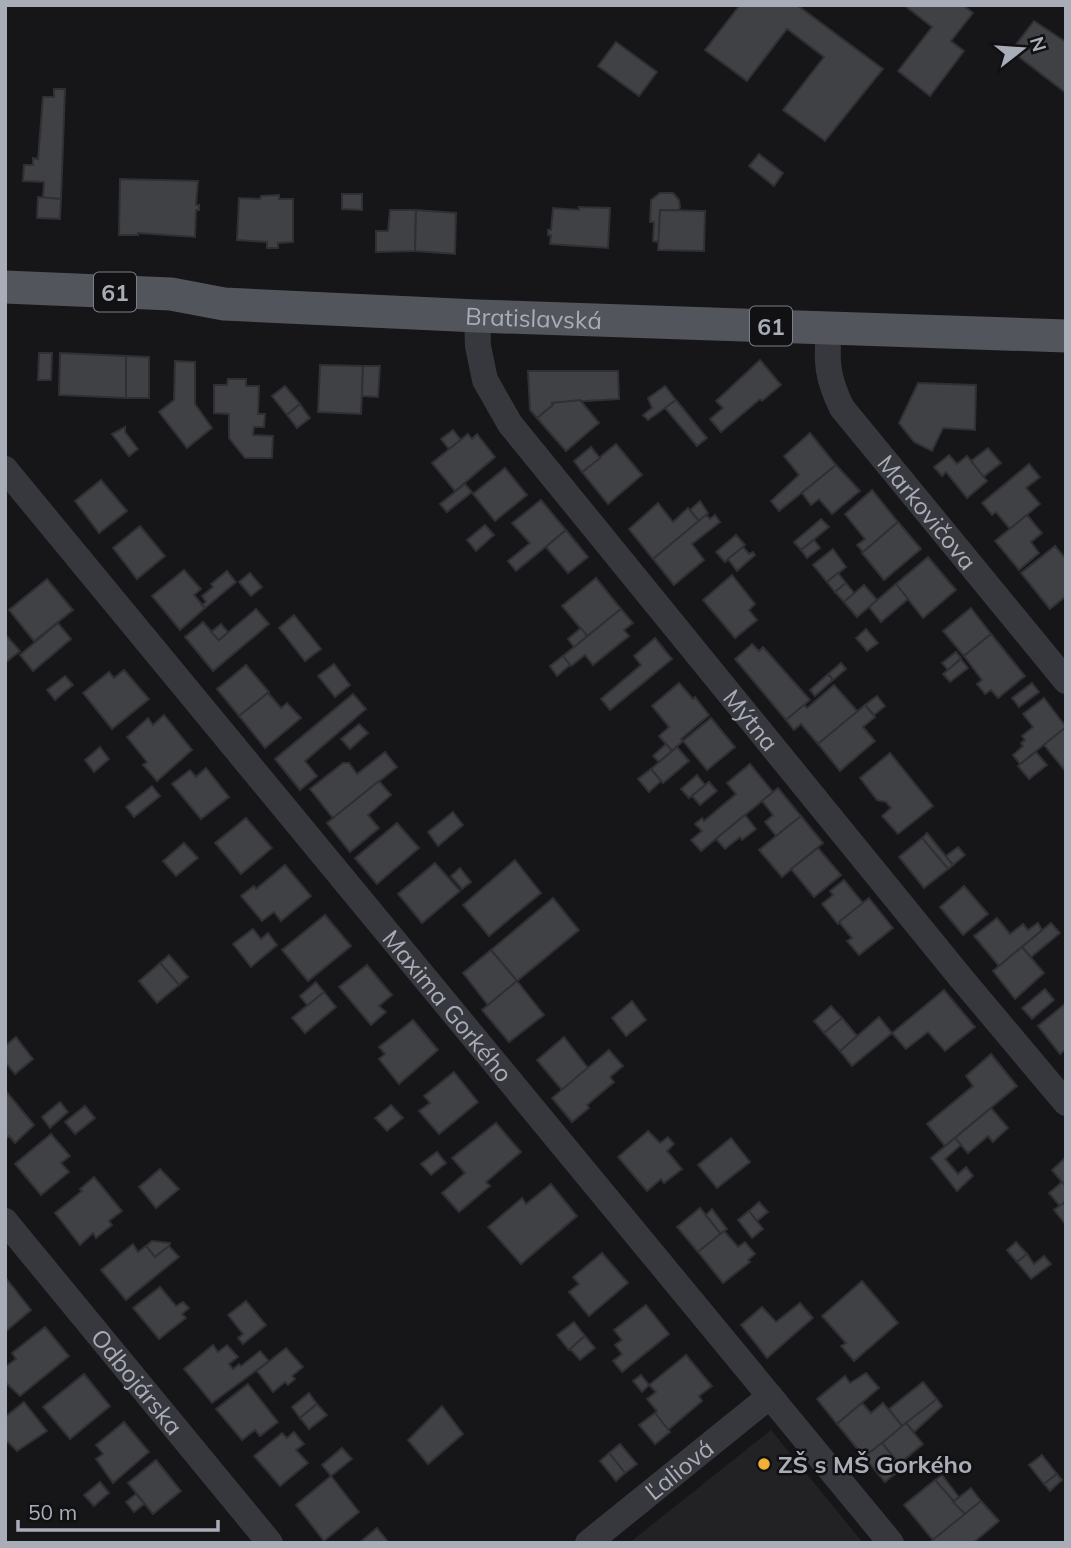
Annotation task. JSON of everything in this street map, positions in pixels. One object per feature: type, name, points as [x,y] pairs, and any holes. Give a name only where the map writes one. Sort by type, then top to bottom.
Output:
[{"type":"main road","name":"Bratislavská","points":[[5,287],[172,294],[224,304],[477,316],[1065,336]]},
{"type":"street","name":"Mýtna","points":[[477,316],[478,346],[485,380],[510,424],[952,967],[1066,1102]]},
{"type":"street","name":"Markovičova","points":[[828,328],[826,361],[831,387],[842,408],[1066,681]]},
{"type":"street","name":"Maxima Gorkého","points":[[5,469],[891,1543]]},
{"type":"street","name":"Odbojárska","points":[[5,1221],[270,1543]]},
{"type":"street","name":"Ľaliová","points":[[589,1543],[770,1396]]},
{"type":"shaded area","name":"ZŠ s MŠ Gorkého","points":[[771,1430],[863,1543],[629,1543]]},
{"type":"building","points":[[740,5],[797,5],[883,69],[825,141],[783,110],[824,57],[787,29],[747,81],[705,50]]},
{"type":"building","points":[[904,5],[963,5],[973,13],[951,41],[964,51],[930,96],[898,71],[932,27]]},
{"type":"building","points":[[1034,21],[1066,42],[1066,93],[1011,51]]},
{"type":"building","points":[[616,42],[657,72],[639,96],[598,66]]},
{"type":"building","points":[[54,89],[65,89],[61,199],[43,198],[44,182],[23,181],[24,165],[33,165],[33,158],[38,159],[43,97],[54,97]]},
{"type":"building","points":[[759,154],[783,173],[774,186],[749,166]]},
{"type":"building","points":[[120,179],[198,181],[196,205],[199,205],[199,210],[196,210],[195,237],[138,233],[119,235]]},
{"type":"building","points":[[660,193],[673,193],[679,200],[680,207],[679,210],[660,210],[659,242],[653,241],[654,222],[650,222],[651,200]]},
{"type":"building","points":[[342,194],[362,194],[362,210],[342,209]]},
{"type":"building","points":[[279,195],[279,199],[293,199],[293,242],[278,243],[278,248],[267,248],[267,242],[237,240],[239,198],[260,199],[261,196]]},
{"type":"building","points":[[38,197],[61,199],[60,219],[37,218]]},
{"type":"building","points":[[579,207],[610,208],[608,248],[550,244],[551,235],[548,235],[548,230],[551,230],[553,208],[579,210]]},
{"type":"building","points":[[390,210],[416,210],[415,251],[376,252],[376,231],[388,231]]},
{"type":"building","points":[[416,210],[456,213],[455,254],[415,251]]},
{"type":"building","points":[[660,210],[705,211],[704,251],[658,250]]},
{"type":"building","points":[[39,353],[52,353],[51,380],[38,380]]},
{"type":"building","points":[[60,353],[126,356],[126,398],[59,395]]},
{"type":"building","points":[[126,356],[149,357],[149,398],[126,398]]},
{"type":"building","points":[[760,360],[781,385],[721,432],[710,419],[723,408],[716,401]]},
{"type":"building","points":[[175,361],[195,362],[195,404],[212,428],[187,448],[159,412],[174,400]]},
{"type":"building","points":[[320,365],[363,366],[361,414],[318,412]]},
{"type":"building","points":[[363,366],[380,366],[378,397],[362,396]]},
{"type":"building","points":[[528,371],[618,371],[619,399],[552,403],[553,405],[537,418],[530,410]]},
{"type":"building","points":[[228,379],[246,379],[246,386],[259,386],[258,414],[265,414],[264,427],[254,427],[253,435],[273,436],[272,458],[245,458],[229,438],[229,414],[214,413],[214,385],[227,385]]},
{"type":"building","points":[[918,383],[976,385],[975,430],[943,428],[932,451],[914,442],[899,423]]},
{"type":"building","points":[[285,386],[300,404],[287,415],[272,396]]},
{"type":"building","points":[[665,386],[676,400],[648,420],[643,415],[652,408],[648,398]]},
{"type":"building","points":[[580,400],[599,423],[566,451],[537,418],[553,405],[552,403]]},
{"type":"building","points":[[676,400],[707,438],[697,446],[665,408]]},
{"type":"building","points":[[300,404],[310,418],[297,428],[287,415]]},
{"type":"building","points":[[125,427],[125,432],[138,449],[129,456],[112,434]]},
{"type":"building","points":[[453,430],[461,440],[449,449],[441,439]]},
{"type":"building","points":[[810,433],[836,465],[779,511],[771,501],[799,475],[784,456]]},
{"type":"building","points":[[468,434],[472,439],[477,434],[495,457],[455,491],[432,463]]},
{"type":"building","points":[[616,444],[642,475],[608,504],[582,472]]},
{"type":"building","points":[[591,447],[600,458],[582,472],[574,461]]},
{"type":"building","points":[[988,448],[1001,463],[983,477],[971,461]]},
{"type":"building","points":[[949,455],[957,464],[967,456],[987,481],[967,498],[946,472],[942,476],[934,467]]},
{"type":"building","points":[[1029,464],[1040,477],[1026,488],[1040,504],[1010,529],[996,512],[992,515],[982,503]]},
{"type":"building","points":[[836,465],[860,491],[832,514],[819,499],[811,505],[802,493]]},
{"type":"building","points":[[505,468],[527,495],[495,521],[473,494]]},
{"type":"building","points":[[101,480],[127,511],[99,533],[75,501]]},
{"type":"building","points":[[465,484],[472,492],[447,512],[440,504]]},
{"type":"building","points":[[872,490],[898,522],[863,552],[857,545],[865,539],[845,514]]},
{"type":"building","points":[[541,500],[566,530],[516,571],[508,561],[530,543],[512,523]]},
{"type":"building","points":[[700,501],[708,513],[699,521],[690,510]]},
{"type":"building","points":[[658,503],[673,522],[688,508],[699,521],[653,559],[629,529]]},
{"type":"building","points":[[706,515],[710,519],[715,515],[720,522],[692,544],[704,560],[674,585],[653,559]]},
{"type":"building","points":[[1027,515],[1042,533],[1031,542],[1039,553],[1019,570],[995,541]]},
{"type":"building","points":[[821,519],[829,527],[801,550],[794,542]]},
{"type":"building","points":[[898,522],[921,549],[884,580],[862,553]]},
{"type":"building","points":[[485,525],[494,535],[476,551],[467,540]]},
{"type":"building","points":[[140,526],[165,556],[137,579],[113,548]]},
{"type":"building","points":[[566,530],[588,557],[568,573],[546,547]]},
{"type":"building","points":[[736,535],[745,545],[725,562],[716,552]]},
{"type":"building","points":[[814,540],[820,548],[807,558],[801,550]]},
{"type":"building","points":[[1055,546],[1066,559],[1066,596],[1050,609],[1021,573]]},
{"type":"building","points":[[743,547],[749,554],[753,552],[755,555],[737,571],[728,559]]},
{"type":"building","points":[[833,549],[846,567],[827,582],[813,565]]},
{"type":"building","points":[[928,557],[956,590],[923,618],[896,584]]},
{"type":"building","points":[[184,570],[201,589],[194,595],[205,608],[180,630],[152,596]]},
{"type":"building","points":[[227,571],[236,582],[205,608],[202,605],[206,602],[202,596],[213,587],[211,584]]},
{"type":"building","points":[[250,573],[262,587],[251,596],[239,582]]},
{"type":"building","points":[[838,573],[846,583],[835,592],[827,582]]},
{"type":"building","points":[[732,575],[755,604],[749,610],[757,620],[735,638],[703,600]]},
{"type":"building","points":[[596,578],[621,609],[587,636],[562,606]]},
{"type":"building","points":[[47,579],[73,610],[34,641],[9,610]]},
{"type":"building","points":[[846,583],[854,593],[844,602],[835,592]]},
{"type":"building","points":[[896,584],[908,599],[881,622],[869,607]]},
{"type":"building","points":[[864,585],[877,600],[857,617],[844,602]]},
{"type":"building","points":[[971,608],[991,634],[964,656],[943,631]]},
{"type":"building","points":[[256,609],[269,624],[213,671],[185,637],[203,622],[219,640]]},
{"type":"building","points":[[621,609],[633,623],[624,630],[629,636],[593,665],[585,655],[571,666],[563,656]]},
{"type":"building","points":[[294,615],[321,649],[305,661],[279,628]]},
{"type":"building","points":[[58,623],[71,639],[33,671],[20,655]]},
{"type":"building","points":[[221,624],[228,632],[219,640],[211,632]]},
{"type":"building","points":[[581,628],[587,636],[574,647],[568,639]]},
{"type":"building","points":[[866,629],[878,643],[867,651],[856,638]]},
{"type":"building","points":[[5,634],[20,651],[5,663]]},
{"type":"building","points":[[991,634],[1025,676],[998,698],[991,690],[985,694],[977,684],[982,680],[964,656]]},
{"type":"building","points":[[655,638],[672,659],[610,710],[601,699],[641,665],[634,656]]},
{"type":"building","points":[[752,644],[759,651],[763,647],[810,700],[786,720],[735,659]]},
{"type":"building","points":[[956,652],[961,658],[948,670],[942,663]]},
{"type":"building","points":[[563,656],[570,665],[557,676],[550,666]]},
{"type":"building","points":[[961,659],[968,668],[950,682],[943,674]]},
{"type":"building","points":[[841,663],[846,669],[833,680],[828,674]]},
{"type":"building","points":[[334,664],[350,685],[335,697],[318,676]]},
{"type":"building","points":[[246,665],[269,692],[239,716],[217,689]]},
{"type":"building","points":[[124,670],[149,699],[112,729],[83,693],[109,672],[114,678]]},
{"type":"building","points":[[828,674],[833,680],[815,696],[810,690]]},
{"type":"building","points":[[65,676],[73,685],[55,700],[47,690]]},
{"type":"building","points":[[679,683],[709,715],[681,739],[683,741],[672,751],[659,736],[669,727],[652,706]]},
{"type":"building","points":[[1032,683],[1039,692],[1019,707],[1012,698]]},
{"type":"building","points":[[834,685],[858,712],[818,744],[801,724],[794,730],[786,720],[804,705],[807,708]]},
{"type":"building","points":[[268,693],[281,708],[287,703],[301,718],[265,748],[239,716]]},
{"type":"building","points":[[353,694],[366,709],[305,761],[317,776],[300,790],[275,759]]},
{"type":"building","points":[[877,696],[885,706],[874,715],[865,705]]},
{"type":"building","points":[[1044,698],[1066,727],[1020,764],[1013,755],[1023,746],[1021,743],[1025,740],[1022,736],[1033,727],[1023,714]]},
{"type":"building","points":[[865,705],[875,717],[863,727],[875,741],[840,771],[818,744]]},
{"type":"building","points":[[164,715],[192,750],[157,781],[143,765],[147,762],[127,737],[148,718],[153,725]]},
{"type":"building","points":[[711,718],[735,747],[707,770],[683,741]]},
{"type":"building","points":[[359,724],[368,733],[350,749],[341,739]]},
{"type":"building","points":[[1066,727],[1066,772],[1044,745]]},
{"type":"building","points":[[666,744],[672,751],[659,762],[653,756]]},
{"type":"building","points":[[100,747],[109,759],[94,772],[85,760]]},
{"type":"building","points":[[677,747],[689,761],[663,783],[651,769]]},
{"type":"building","points":[[385,752],[397,767],[333,818],[310,789],[343,763],[349,763],[357,774]]},
{"type":"building","points":[[1036,752],[1047,765],[1029,779],[1018,766]]},
{"type":"building","points":[[890,753],[933,806],[898,834],[882,816],[891,808],[886,802],[877,800],[860,778]]},
{"type":"building","points":[[750,764],[773,792],[701,851],[691,840],[702,831],[695,824],[702,818],[704,821],[736,794],[727,783]]},
{"type":"building","points":[[206,768],[229,797],[201,819],[172,784],[190,770],[196,777]]},
{"type":"building","points":[[651,769],[661,781],[649,792],[638,779]]},
{"type":"building","points":[[697,775],[705,785],[689,798],[681,789]]},
{"type":"building","points":[[379,781],[391,795],[368,815],[379,828],[350,852],[327,823]]},
{"type":"building","points":[[709,782],[717,791],[700,805],[692,796]]},
{"type":"building","points":[[152,786],[160,796],[134,817],[126,807]]},
{"type":"building","points":[[778,788],[801,816],[776,836],[765,822],[773,815],[762,801]]},
{"type":"building","points":[[453,812],[463,825],[438,846],[428,832]]},
{"type":"building","points":[[745,815],[756,829],[725,849],[716,839]]},
{"type":"building","points":[[801,816],[823,843],[782,877],[759,850]]},
{"type":"building","points":[[246,818],[272,848],[241,874],[215,843]]},
{"type":"building","points":[[397,823],[419,848],[377,884],[355,858]]},
{"type":"building","points":[[927,833],[953,865],[948,869],[922,838]]},
{"type":"building","points":[[922,838],[948,869],[924,888],[899,857]]},
{"type":"building","points":[[184,843],[198,858],[176,876],[163,861]]},
{"type":"building","points":[[958,847],[965,855],[953,865],[946,856]]},
{"type":"building","points":[[818,848],[841,875],[814,897],[791,869]]},
{"type":"building","points":[[515,860],[541,893],[489,936],[463,905]]},
{"type":"building","points":[[435,863],[460,891],[422,923],[398,894]]},
{"type":"building","points":[[285,865],[311,896],[281,921],[274,912],[262,921],[241,896],[254,886],[256,889]]},
{"type":"building","points":[[460,868],[471,882],[462,889],[451,876]]},
{"type":"building","points":[[844,880],[863,903],[838,924],[822,904],[833,895],[830,891]]},
{"type":"building","points":[[964,886],[988,914],[963,935],[940,907]]},
{"type":"building","points":[[553,898],[579,930],[517,981],[491,950]]},
{"type":"building","points":[[869,898],[893,928],[859,955],[847,941],[852,938],[839,922]]},
{"type":"building","points":[[325,915],[351,946],[308,981],[282,950]]},
{"type":"building","points":[[997,918],[1010,934],[1023,924],[1028,930],[1038,923],[1042,930],[999,966],[974,936]]},
{"type":"building","points":[[1051,923],[1060,933],[1031,957],[1022,947]]},
{"type":"building","points":[[253,929],[261,939],[268,933],[277,945],[251,967],[233,944]]},
{"type":"building","points":[[1022,947],[1044,973],[1015,999],[993,971]]},
{"type":"building","points":[[491,950],[517,981],[488,1005],[463,973]]},
{"type":"building","points":[[169,955],[188,977],[179,985],[160,963]]},
{"type":"building","points":[[160,963],[179,985],[157,1003],[139,981]]},
{"type":"building","points":[[367,965],[392,995],[379,1006],[386,1012],[371,1025],[339,987]]},
{"type":"building","points":[[517,981],[544,1015],[509,1042],[482,1010]]},
{"type":"building","points":[[316,982],[324,992],[308,1006],[300,996]]},
{"type":"building","points":[[1045,989],[1054,1000],[1032,1019],[1022,1008]]},
{"type":"building","points":[[944,990],[975,1027],[945,1051],[928,1032],[906,1049],[892,1033]]},
{"type":"building","points":[[324,992],[336,1007],[305,1033],[292,1018]]},
{"type":"building","points":[[632,1001],[646,1020],[626,1036],[612,1018]]},
{"type":"building","points":[[1066,1003],[1066,1049],[1060,1054],[1038,1026]]},
{"type":"building","points":[[831,1006],[842,1018],[824,1033],[814,1021]]},
{"type":"building","points":[[879,1017],[892,1033],[852,1066],[840,1051]]},
{"type":"building","points":[[842,1018],[857,1036],[840,1051],[824,1033]]},
{"type":"building","points":[[413,1020],[438,1050],[399,1084],[379,1059],[385,1054],[379,1047]]},
{"type":"building","points":[[16,1037],[33,1059],[15,1074],[5,1062],[5,1046]]},
{"type":"building","points":[[564,1037],[588,1068],[562,1090],[537,1060]]},
{"type":"building","points":[[609,1050],[623,1066],[610,1077],[614,1082],[572,1122],[552,1098]]},
{"type":"building","points":[[991,1054],[1017,1086],[945,1146],[927,1124],[973,1086],[966,1076]]},
{"type":"building","points":[[454,1072],[478,1102],[439,1134],[419,1111],[430,1103],[424,1096]]},
{"type":"building","points":[[5,1090],[34,1125],[15,1143],[9,1136],[5,1140]]},
{"type":"building","points":[[60,1102],[68,1112],[50,1128],[42,1117]]},
{"type":"building","points":[[391,1105],[403,1118],[387,1131],[375,1118]]},
{"type":"building","points":[[85,1106],[95,1118],[75,1134],[65,1122]]},
{"type":"building","points":[[991,1108],[1008,1128],[993,1142],[988,1136],[968,1153],[955,1138]]},
{"type":"building","points":[[496,1123],[521,1152],[486,1182],[490,1186],[459,1212],[442,1193],[465,1173],[452,1158]]},
{"type":"building","points":[[648,1131],[660,1143],[668,1137],[674,1144],[667,1151],[682,1169],[664,1183],[661,1179],[647,1191],[618,1157]]},
{"type":"building","points":[[51,1134],[70,1156],[61,1163],[69,1172],[41,1195],[15,1164]]},
{"type":"building","points":[[731,1138],[750,1162],[717,1188],[698,1165]]},
{"type":"building","points":[[955,1138],[961,1145],[945,1159],[958,1174],[966,1167],[973,1176],[957,1191],[931,1158]]},
{"type":"building","points":[[437,1152],[446,1163],[431,1175],[421,1164]]},
{"type":"building","points":[[1066,1157],[1066,1187],[1052,1170]]},
{"type":"building","points":[[160,1169],[179,1189],[156,1208],[139,1187]]},
{"type":"building","points":[[94,1177],[122,1211],[109,1221],[112,1225],[96,1238],[93,1233],[80,1245],[55,1213],[82,1191],[80,1189]]},
{"type":"building","points":[[1062,1182],[1066,1187],[1066,1201],[1060,1206],[1049,1193]]},
{"type":"building","points":[[551,1184],[577,1216],[521,1264],[488,1227],[522,1198],[526,1204]]},
{"type":"building","points":[[759,1202],[768,1212],[757,1221],[749,1211]]},
{"type":"building","points":[[1063,1203],[1066,1207],[1066,1225],[1054,1210]]},
{"type":"building","points":[[700,1208],[721,1234],[698,1252],[677,1227]]},
{"type":"building","points":[[712,1209],[727,1229],[721,1234],[706,1215]]},
{"type":"building","points":[[749,1211],[763,1229],[752,1238],[738,1220]]},
{"type":"building","points":[[724,1231],[738,1247],[745,1242],[755,1254],[748,1260],[750,1262],[723,1283],[698,1252]]},
{"type":"building","points":[[152,1241],[170,1243],[155,1257],[146,1246]]},
{"type":"building","points":[[1016,1242],[1027,1254],[1017,1262],[1007,1250]]},
{"type":"building","points":[[133,1244],[138,1252],[146,1246],[155,1257],[169,1246],[179,1257],[126,1300],[101,1270]]},
{"type":"building","points":[[602,1253],[628,1283],[589,1316],[569,1292],[579,1284],[573,1277]]},
{"type":"building","points":[[1027,1254],[1034,1264],[1044,1256],[1051,1264],[1031,1279],[1017,1262]]},
{"type":"building","points":[[5,1279],[31,1310],[5,1332]]},
{"type":"building","points":[[862,1281],[898,1323],[854,1361],[841,1346],[846,1343],[822,1316]]},
{"type":"building","points":[[160,1287],[176,1306],[183,1302],[189,1308],[182,1314],[186,1318],[159,1339],[133,1308]]},
{"type":"building","points":[[246,1301],[266,1325],[243,1344],[238,1338],[243,1334],[228,1315]]},
{"type":"building","points":[[800,1303],[813,1318],[767,1358],[741,1325],[762,1307],[776,1322]]},
{"type":"building","points":[[646,1305],[669,1334],[622,1372],[613,1361],[622,1354],[615,1345],[622,1340],[614,1330]]},
{"type":"building","points":[[574,1322],[585,1336],[569,1350],[557,1335]]},
{"type":"building","points":[[45,1327],[69,1356],[20,1396],[5,1382],[5,1367],[16,1359],[12,1353]]},
{"type":"building","points":[[585,1336],[595,1348],[580,1360],[570,1349]]},
{"type":"building","points":[[213,1345],[218,1352],[227,1345],[238,1357],[229,1364],[233,1369],[260,1351],[269,1361],[212,1403],[184,1369]]},
{"type":"building","points":[[286,1348],[303,1367],[292,1376],[295,1379],[288,1385],[285,1382],[273,1392],[257,1371]]},
{"type":"building","points":[[686,1355],[712,1386],[699,1396],[702,1401],[668,1430],[647,1399],[656,1392],[649,1385]]},
{"type":"building","points":[[866,1373],[879,1388],[837,1424],[817,1399],[845,1376],[850,1383]]},
{"type":"building","points":[[84,1374],[110,1406],[70,1439],[43,1407]]},
{"type":"building","points":[[641,1375],[649,1385],[642,1392],[633,1381]]},
{"type":"building","points":[[923,1382],[937,1399],[903,1427],[889,1409]]},
{"type":"building","points":[[248,1384],[278,1422],[260,1436],[255,1430],[242,1440],[216,1409]]},
{"type":"building","points":[[309,1393],[317,1404],[300,1418],[292,1407]]},
{"type":"building","points":[[937,1399],[942,1406],[914,1432],[906,1423]]},
{"type":"building","points":[[24,1402],[47,1431],[17,1451],[8,1442],[5,1444],[5,1417]]},
{"type":"building","points":[[862,1403],[871,1413],[883,1403],[903,1427],[864,1457],[837,1424]]},
{"type":"building","points":[[317,1404],[327,1415],[309,1429],[300,1418]]},
{"type":"building","points":[[442,1406],[463,1434],[428,1464],[408,1440]]},
{"type":"building","points":[[655,1413],[670,1432],[655,1444],[639,1425]]},
{"type":"building","points":[[124,1422],[149,1452],[113,1483],[96,1459],[103,1454],[96,1445]]},
{"type":"building","points":[[906,1423],[923,1444],[899,1464],[882,1443]]},
{"type":"building","points":[[294,1432],[304,1444],[296,1450],[308,1463],[280,1486],[254,1456],[282,1433],[287,1438]]},
{"type":"building","points":[[882,1443],[902,1468],[885,1482],[864,1457]]},
{"type":"building","points":[[620,1444],[637,1464],[625,1473],[609,1453]]},
{"type":"building","points":[[342,1448],[352,1459],[331,1476],[322,1465]]},
{"type":"building","points":[[609,1453],[625,1473],[616,1481],[600,1461]]},
{"type":"building","points":[[1042,1455],[1057,1474],[1044,1484],[1029,1465]]},
{"type":"building","points":[[156,1460],[181,1491],[153,1514],[128,1483]]},
{"type":"building","points":[[1057,1474],[1062,1480],[1050,1491],[1044,1484]]},
{"type":"building","points":[[942,1475],[959,1497],[953,1502],[935,1480]]},
{"type":"building","points":[[331,1476],[359,1512],[324,1541],[296,1505]]},
{"type":"building","points":[[935,1480],[965,1514],[933,1540],[904,1505]]},
{"type":"building","points":[[100,1482],[109,1493],[94,1506],[84,1495]]},
{"type":"building","points":[[971,1488],[981,1501],[965,1514],[953,1502]]},
{"type":"building","points":[[136,1494],[144,1504],[134,1512],[126,1502]]},
{"type":"building","points":[[981,1501],[999,1521],[973,1543],[929,1543]]},
{"type":"building","points":[[377,1528],[389,1543],[359,1543]]},
{"type":"place","name":"ZŠ s MŠ Gorkého","points":[[764,1464]]}]
